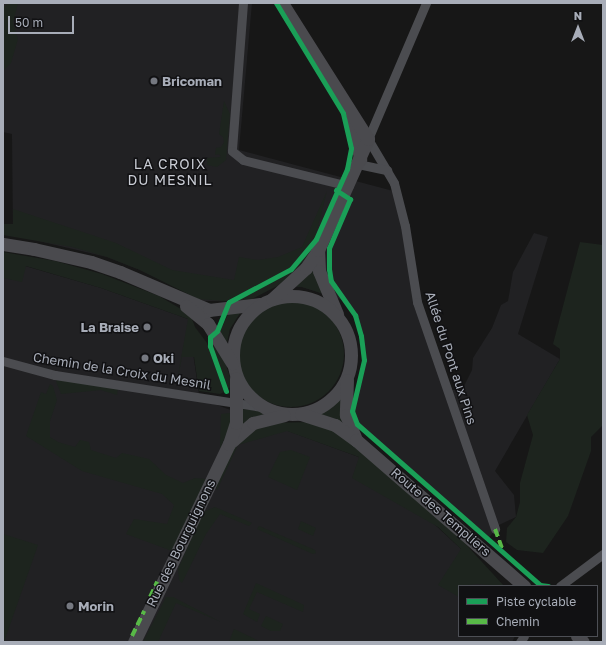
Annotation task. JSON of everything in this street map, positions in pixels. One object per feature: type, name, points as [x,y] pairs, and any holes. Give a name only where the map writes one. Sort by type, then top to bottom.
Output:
[{"type":"main road","points":[[235,370],[234,341],[238,330],[248,315],[267,302],[306,268],[318,250],[349,186],[368,139],[282,3]]},
{"type":"main road","points":[[350,112],[359,162]]},
{"type":"main road","points":[[3,244],[34,249],[91,262],[120,272],[209,310],[267,302],[284,296],[309,298],[321,303],[340,319]]},
{"type":"main road","points":[[167,293],[208,324],[247,394],[262,407],[286,414],[301,414],[329,402],[347,378],[352,348],[319,271],[318,250]]},
{"type":"main road","name":"Rue des Bourguignons","points":[[134,642],[229,444],[236,423],[235,370]]},
{"type":"main road","name":"Route des Templiers","points":[[347,378],[346,415],[356,440]]},
{"type":"main road","name":"Rue des Bourguignons","points":[[229,444],[239,432],[253,423],[286,414]]},
{"type":"main road","name":"Route des Templiers","points":[[301,414],[335,425],[356,440],[523,585]]},
{"type":"street","points":[[243,3],[232,151],[243,160],[349,186]]},
{"type":"street","points":[[368,139],[426,3]]},
{"type":"street","name":"Allée du Pont aux Pins","points":[[368,139],[387,170],[399,200],[416,302],[495,529]]},
{"type":"street","points":[[359,162],[387,170]]},
{"type":"street","name":"Chemin de la Croix du Mesnil","points":[[3,361],[55,375],[176,392],[236,404],[262,407]]},
{"type":"street","points":[[560,585],[603,554]]},
{"type":"shaded area","points":[[3,3],[252,3],[239,150],[397,192],[417,302],[447,391],[463,388],[472,370],[473,358],[492,328],[501,305],[508,301],[513,272],[534,233],[548,237],[518,334],[560,359],[495,471],[514,495],[516,517],[499,525],[488,539],[357,424],[352,411],[364,360],[361,336],[355,315],[343,300],[302,287],[257,286],[226,301],[204,301],[140,270],[107,257],[13,235],[12,134],[3,132]]},
{"type":"shaded area","points":[[7,3],[18,3],[13,23],[18,39],[11,63],[3,71],[3,6],[6,6]]},
{"type":"shaded area","points":[[224,101],[230,114],[226,160],[217,167],[207,165],[207,158],[221,157],[219,154],[215,155],[216,148],[221,147],[224,142],[223,137],[219,134]]},
{"type":"shaded area","points":[[327,191],[315,238],[291,268],[226,301],[198,299],[140,270],[107,257],[72,247],[3,235],[3,224],[13,224],[13,209],[116,243],[172,270],[234,280],[239,257],[258,260],[278,257],[302,247]]},
{"type":"shaded area","points":[[318,239],[305,262],[279,285],[252,299],[233,301],[282,278],[292,271]]},
{"type":"shaded area","points":[[580,242],[603,245],[603,425],[591,437],[591,451],[568,516],[543,553],[517,550],[506,542],[507,528],[516,517],[520,502],[520,483],[533,435],[527,415],[560,359],[560,349],[553,344]]},
{"type":"shaded area","points":[[3,252],[55,261],[102,274],[159,296],[186,312],[191,316],[195,327],[207,343],[224,392],[220,394],[199,391],[194,357],[182,357],[175,392],[188,319],[101,288],[26,266],[22,282],[3,278]]},
{"type":"shaded area","points":[[25,266],[101,288],[188,319],[200,401],[217,405],[364,459],[461,549],[495,585],[458,585],[458,637],[514,637],[512,642],[3,642],[3,278]]},
{"type":"shaded area","points":[[311,267],[324,294],[302,287],[290,286]]},
{"type":"shaded area","points":[[291,301],[311,305],[329,316],[340,334],[344,354],[340,374],[329,392],[311,403],[291,407],[271,403],[253,392],[242,374],[238,354],[242,334],[253,316],[271,305]]},
{"type":"shaded area","points":[[242,310],[230,329],[226,347],[219,334],[228,314]]},
{"type":"shaded area","points":[[212,339],[224,359],[230,377],[232,386],[228,389],[211,345]]},
{"type":"shaded area","points":[[57,379],[118,388],[117,395],[101,390],[61,394],[56,381]]},
{"type":"shaded area","points":[[50,384],[53,386],[57,400],[50,421],[50,437],[58,442],[75,447],[80,440],[89,442],[91,450],[116,458],[122,453],[149,459],[166,475],[183,483],[195,478],[206,479],[172,551],[126,534],[134,519],[167,524],[174,505],[162,494],[82,471],[26,436],[41,392],[46,394]]},
{"type":"shaded area","points":[[342,399],[349,430],[318,415]]},
{"type":"shaded area","points":[[241,409],[260,411],[269,416],[244,426],[240,421]]},
{"type":"shaded area","points":[[230,413],[231,423],[220,449],[221,414]]},
{"type":"shaded area","points":[[313,422],[337,430],[461,539],[503,585],[458,585],[458,596],[438,585],[461,549],[438,527],[352,478],[359,457],[287,431],[238,445],[217,490],[215,485],[234,443],[243,434],[266,423]]},
{"type":"shaded area","points":[[291,450],[310,457],[297,490],[268,477],[280,452]]},
{"type":"shaded area","points":[[215,507],[252,523],[249,526],[220,514],[206,534],[182,583],[179,580],[178,569],[203,512]]},
{"type":"shaded area","points":[[301,521],[316,528],[313,536],[298,529]]},
{"type":"shaded area","points":[[259,526],[315,550],[316,553],[313,554],[257,529]]},
{"type":"shaded area","points":[[3,534],[38,545],[4,642],[3,642]]},
{"type":"shaded area","points":[[256,583],[304,605],[303,612],[257,592],[249,609],[260,614],[257,622],[243,614]]},
{"type":"shaded area","points":[[166,597],[173,597],[221,622],[176,603],[158,642],[143,642]]},
{"type":"shaded area","points":[[266,616],[283,624],[280,631],[271,631],[261,626]]},
{"type":"shaded area","points":[[234,629],[261,642],[229,642]]},
{"type":"marked path","points":[[495,529],[503,551]]},
{"type":"marked path","points":[[150,597],[157,582]]},
{"type":"marked path","points":[[132,636],[144,611]]},
{"type":"cycle path","points":[[226,391],[210,346],[210,337],[217,331],[229,302],[291,269],[316,239],[347,169],[351,148],[343,113],[276,3]]},
{"type":"cycle path","points":[[336,190],[350,199],[329,248],[329,269],[331,281],[355,315],[361,336],[364,360],[352,411],[357,424],[540,585]]},
{"type":"place","name":"Bricoman","points":[[154,81]]},
{"type":"place","name":"La Braise","points":[[147,327]]},
{"type":"place","name":"Oki","points":[[145,358]]},
{"type":"place","name":"Morin","points":[[70,606]]},
{"type":"district","name":"LA CROIX DU MESNIL","points":[[170,172]]}]
